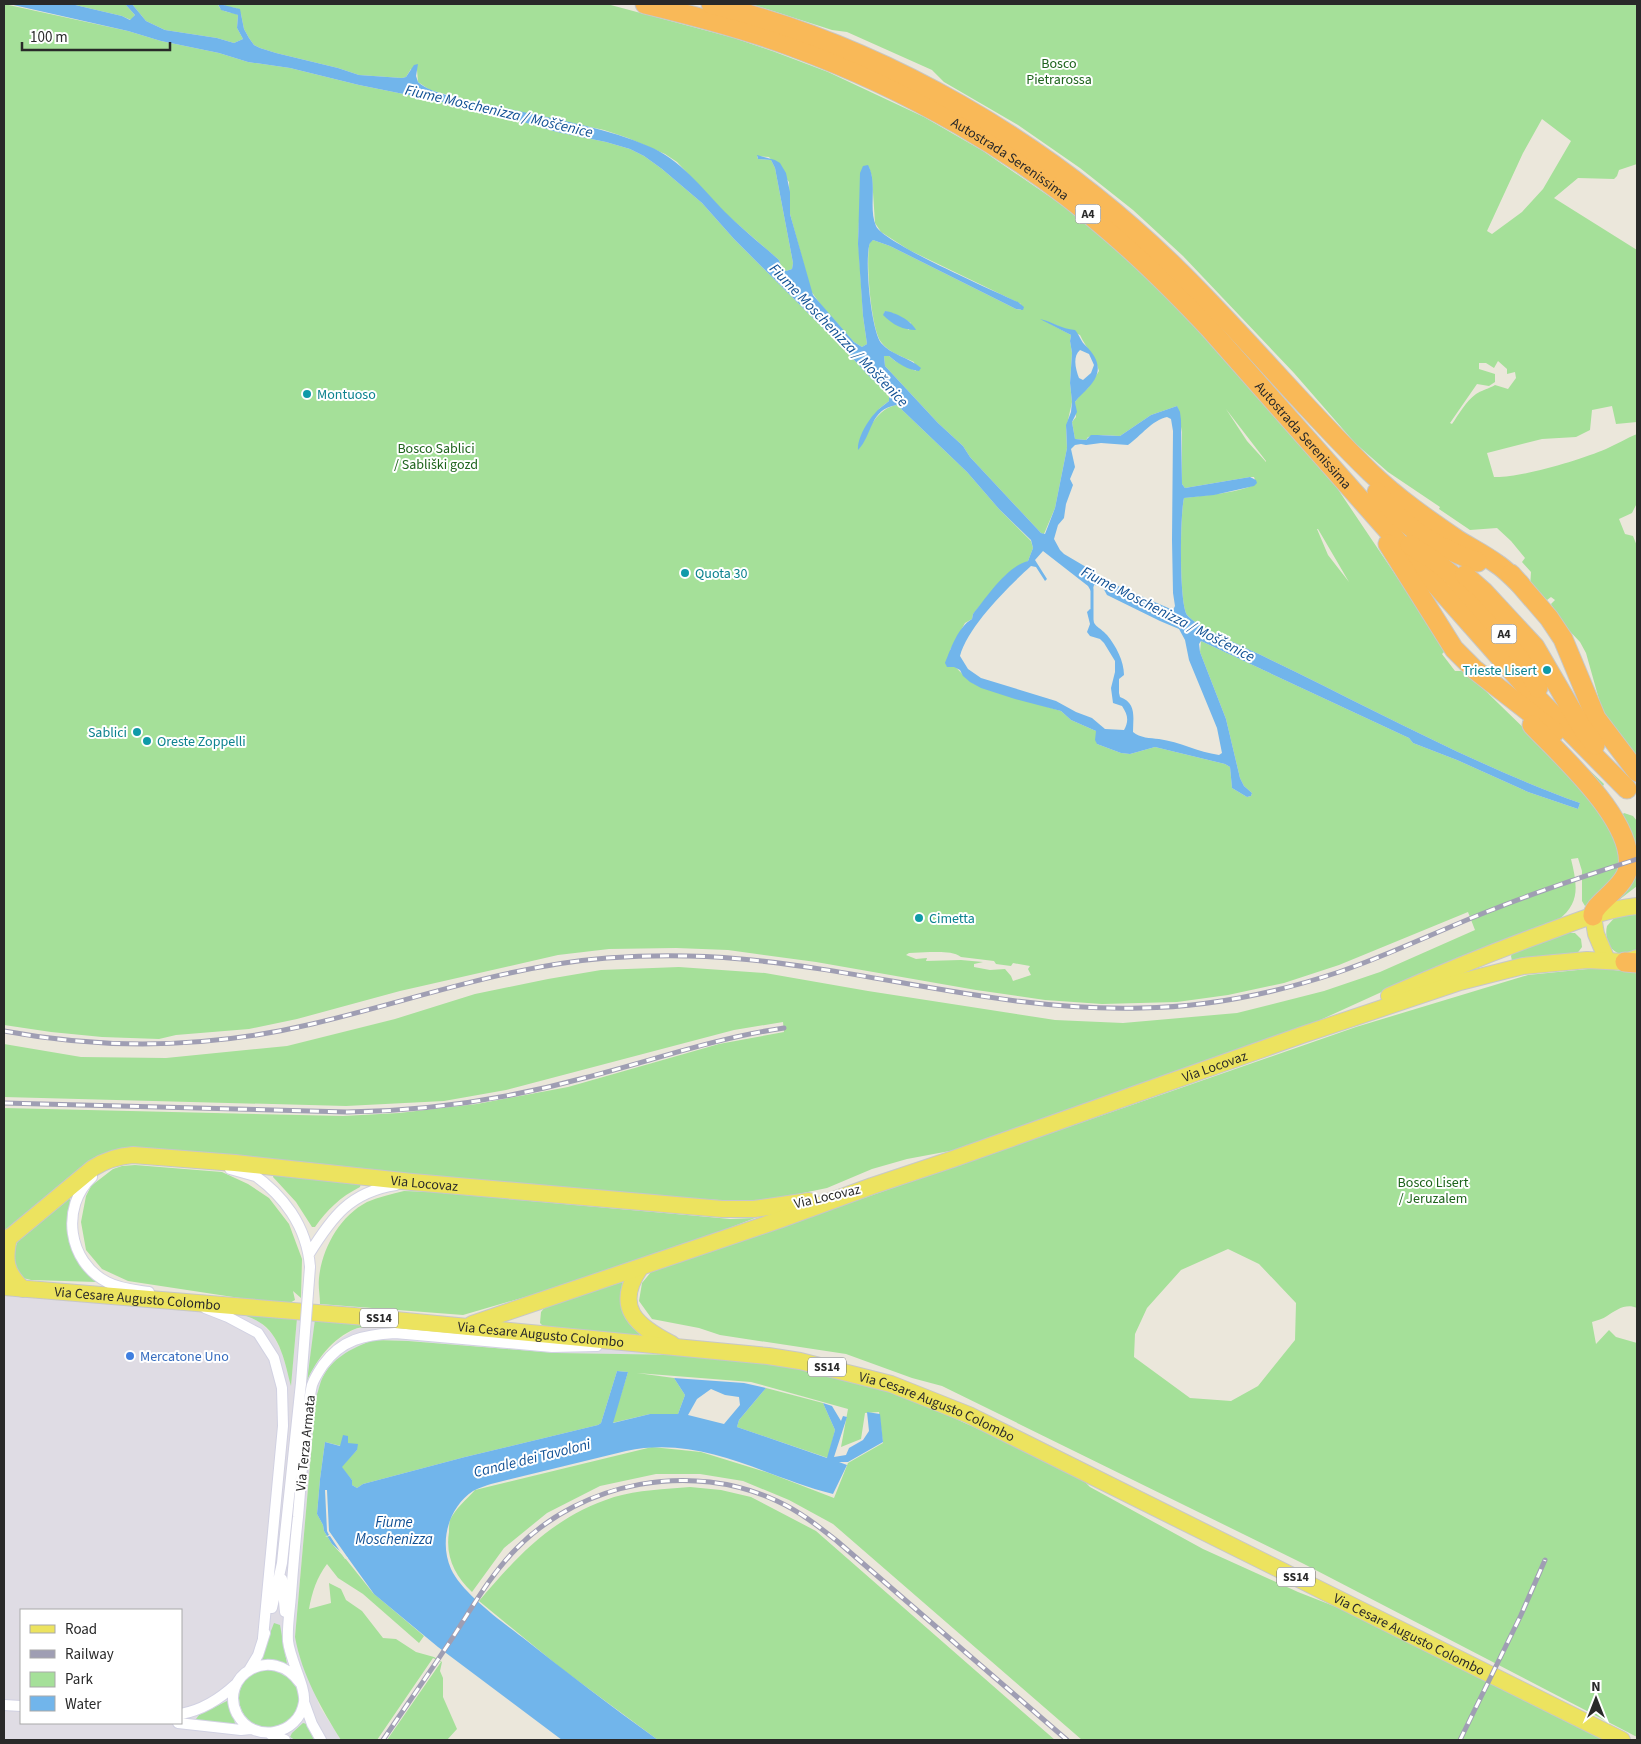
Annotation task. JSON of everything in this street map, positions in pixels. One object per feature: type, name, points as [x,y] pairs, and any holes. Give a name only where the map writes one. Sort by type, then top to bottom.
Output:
[{"type":"highway","name":"Autostrada Serenissima","points":[[645,4],[743,30],[828,61],[912,100],[967,130],[1020,164],[1108,230],[1160,277],[1210,328],[1359,499]]},
{"type":"highway","name":"Autostrada Serenissima","points":[[711,4],[798,31],[879,63],[975,114],[1029,147],[1121,217],[1224,315],[1370,472],[1405,504],[1499,565],[1520,584],[1554,625],[1563,640],[1596,718],[1637,772]]},
{"type":"highway","name":"A4","points":[[1359,499],[1406,539],[1471,579],[1516,626],[1535,647],[1581,726],[1632,795]]},
{"type":"highway","name":"A4","points":[[1359,499],[1444,621],[1481,662],[1632,795]]},
{"type":"highway","name":"A4","points":[[1359,499],[1454,649],[1474,669],[1503,690],[1632,795]]},
{"type":"highway","name":"A4","points":[[1359,499],[1527,688],[1632,795]]},
{"type":"highway","points":[[1481,662],[1520,714],[1596,794],[1619,828],[1627,853],[1627,870],[1620,884],[1593,911],[1593,916]]},
{"type":"main road","points":[[1616,910],[1629,902],[1637,894]]},
{"type":"main road","name":"Via Locovaz","points":[[1302,1035],[1489,954],[1593,916],[1637,906]]},
{"type":"main road","points":[[1593,916],[1596,934],[1627,961]]},
{"type":"main road","name":"Via Locovaz","points":[[465,1327],[953,1159],[1302,1035],[1460,982],[1523,966],[1561,962],[1627,961]]},
{"type":"main road","name":"Via Locovaz","points":[[7,1239],[82,1176],[103,1162],[118,1156],[133,1155],[722,1209],[754,1209],[786,1205],[825,1198],[872,1186]]},
{"type":"main road","points":[[7,1239],[8,1270],[23,1289]]},
{"type":"main road","points":[[640,1268],[629,1290],[628,1300],[631,1310],[637,1321],[646,1330],[678,1348]]},
{"type":"main road","name":"Via Cesare Augusto Colombo","points":[[4,1287],[293,1311],[768,1356],[800,1361],[891,1384],[969,1415],[1622,1740]]},
{"type":"street","points":[[210,1305],[176,1295],[119,1287],[106,1281],[84,1263],[76,1249],[72,1236],[73,1209],[79,1194],[94,1175],[101,1170],[126,1161],[227,1169],[255,1176]]},
{"type":"street","name":"Via Terza Armata","points":[[182,1714],[218,1700],[237,1684],[249,1670],[258,1655],[272,1612],[282,1563],[301,1383],[310,1267],[309,1254],[298,1224],[290,1209],[280,1197],[255,1176],[235,1163]]},
{"type":"street","points":[[309,1254],[330,1222],[353,1199],[369,1191],[412,1182]]},
{"type":"street","name":"Via Terza Armata","points":[[190,1303],[228,1317],[258,1333],[274,1358],[282,1388],[283,1426],[263,1638]]},
{"type":"street","name":"Via Terza Armata","points":[[288,1639],[304,1444],[312,1385],[322,1366],[335,1351],[352,1340],[365,1336],[395,1333],[552,1347],[637,1344]]},
{"type":"street","name":"Via Terza Armata","points":[[282,1563],[284,1603],[291,1658],[312,1724],[321,1740]]},
{"type":"street","points":[[249,1670],[260,1665],[272,1664],[284,1667],[294,1674],[300,1683]]},
{"type":"street","points":[[237,1684],[234,1694],[235,1709],[243,1723],[260,1733],[270,1734],[285,1740]]},
{"type":"street","points":[[270,1734],[283,1731],[293,1724],[300,1714],[304,1702]]},
{"type":"street","points":[[4,1705],[20,1706]]},
{"type":"street","points":[[182,1723],[241,1730],[251,1729]]},
{"type":"shaded area","points":[[4,1296],[241,1314],[260,1322],[273,1335],[282,1353],[291,1385],[297,1318],[315,1319],[308,1379],[313,1367],[338,1340],[355,1329],[374,1326],[684,1355],[557,1353],[374,1340],[316,1397],[295,1637],[320,1707],[341,1740],[4,1740]]},
{"type":"green space","name":"Bosco Sablici / Sabliški gozd","points":[[4,4],[128,31],[248,62],[290,68],[359,85],[448,103],[557,132],[606,142],[630,149],[644,156],[702,203],[734,239],[889,395],[889,401],[872,418],[860,447],[870,427],[879,415],[884,410],[897,405],[967,472],[999,509],[1031,541],[1033,548],[1028,561],[1005,576],[973,614],[972,619],[965,623],[950,650],[954,666],[966,678],[977,685],[1061,711],[1071,720],[1096,731],[1097,744],[1121,753],[1130,754],[1155,747],[1225,764],[1230,767],[1232,788],[1247,797],[1251,796],[1252,793],[1244,786],[1240,778],[1226,719],[1200,652],[1201,641],[1409,738],[1413,743],[1457,760],[1528,792],[1578,809],[1580,803],[1500,771],[1422,735],[1224,638],[1192,620],[1187,615],[1184,607],[1181,577],[1184,498],[1243,489],[1256,483],[1254,477],[1185,488],[1182,484],[1182,432],[1177,406],[1151,415],[1120,436],[1102,435],[1088,437],[1086,440],[1075,439],[1072,422],[1076,417],[1075,402],[1088,388],[1099,371],[1080,335],[1043,320],[1071,335],[1070,383],[1072,402],[1066,429],[1067,448],[1055,508],[1044,534],[1041,533],[970,457],[963,446],[938,423],[885,366],[884,356],[889,356],[916,371],[914,362],[888,349],[877,335],[870,293],[868,262],[870,242],[873,240],[890,246],[1016,309],[1021,310],[1021,304],[909,250],[881,232],[875,223],[872,177],[869,167],[858,237],[863,316],[867,344],[862,347],[854,342],[811,291],[790,214],[789,182],[769,157],[757,156],[758,159],[771,160],[775,168],[793,263],[792,269],[786,271],[782,269],[779,260],[726,214],[677,162],[665,154],[604,130],[430,90],[418,82],[417,70],[411,69],[406,77],[402,78],[359,75],[260,48],[254,45],[249,38],[244,29],[241,14],[236,8],[227,7],[222,4],[607,4],[734,38],[775,52],[828,72],[924,117],[983,151],[1059,203],[1122,252],[1166,295],[1276,414],[1333,482],[1446,650],[1442,654],[1455,671],[1465,671],[1574,777],[1612,827],[1622,864],[1606,893],[1585,906],[1582,901],[1582,871],[1578,858],[1571,859],[1576,885],[1574,900],[1571,907],[1558,920],[1386,990],[1296,1031],[971,1147],[907,1159],[872,1169],[827,1188],[759,1202],[699,1199],[123,1149],[4,1232],[4,1108],[343,1116],[399,1113],[477,1104],[568,1087],[719,1044],[784,1032],[783,1022],[734,1030],[506,1090],[444,1101],[346,1106],[4,1097],[4,1044],[81,1057],[166,1058],[287,1046],[395,1019],[475,994],[548,979],[601,970],[679,967],[765,973],[1055,1020],[1123,1023],[1237,1013],[1324,991],[1380,972],[1475,930],[1468,912],[1339,965],[1284,983],[1228,995],[1177,1002],[1102,1004],[1045,1000],[816,962],[728,950],[676,948],[609,949],[558,955],[400,991],[297,1019],[249,1029],[176,1035],[159,1039],[102,1037],[4,1025]],"holes":[[[885,311],[911,323],[909,330],[884,315]],[[1226,409],[1266,462],[1247,441]],[[1317,529],[1349,582],[1328,555]],[[946,952],[961,957],[994,961],[996,964],[1011,966],[1013,963],[1030,966],[1028,969],[1031,975],[1013,981],[1005,969],[990,970],[974,967],[974,964],[983,962],[961,960],[926,961],[927,958],[916,959],[906,955],[909,953]]]},
{"type":"green space","points":[[71,4],[125,4],[135,15],[131,20],[122,16]]},
{"type":"green space","points":[[132,4],[218,4],[224,11],[238,15],[237,28],[243,39],[234,43],[217,38],[165,30],[146,21]]},
{"type":"green space","name":"Bosco Pietrarossa","points":[[751,4],[1637,4],[1637,164],[1619,170],[1614,179],[1578,178],[1554,198],[1637,250],[1637,422],[1616,424],[1612,406],[1592,410],[1590,430],[1576,437],[1542,439],[1487,453],[1494,477],[1505,477],[1581,458],[1606,449],[1637,434],[1637,503],[1632,513],[1619,519],[1625,534],[1633,536],[1637,546],[1637,758],[1614,731],[1602,710],[1586,653],[1580,642],[1563,624],[1551,604],[1555,600],[1551,597],[1547,600],[1530,587],[1531,572],[1522,562],[1525,558],[1497,528],[1470,530],[1388,472],[1355,443],[1294,373],[1183,256],[1133,210],[1080,168],[1018,125],[944,82],[932,70],[847,32],[832,30]],"holes":[[[1542,119],[1571,141],[1543,189],[1522,212],[1492,234],[1487,231],[1523,153]],[[1498,361],[1507,369],[1507,374],[1515,372],[1516,378],[1508,389],[1495,385],[1478,393],[1466,404],[1452,424],[1450,423],[1477,384],[1489,386],[1495,382],[1495,374],[1479,369],[1479,363],[1486,363],[1494,368]]]},
{"type":"green space","points":[[1564,746],[1604,784],[1607,797],[1622,815],[1624,813],[1633,816],[1637,821],[1637,886],[1615,903],[1634,862]]},
{"type":"green space","points":[[1634,913],[1637,915],[1637,951],[1626,954],[1615,952],[1607,940],[1607,926],[1617,915]]},
{"type":"green space","points":[[1567,933],[1575,933],[1581,939],[1582,947],[1576,955],[1512,961],[1512,954]]},
{"type":"green space","name":"Bosco Lisert / Jeruzalem","points":[[1598,968],[1637,973],[1637,1308],[1629,1306],[1621,1308],[1604,1318],[1592,1322],[1596,1344],[1609,1330],[1616,1337],[1637,1343],[1637,1737],[1304,1564],[942,1386],[912,1378],[846,1354],[720,1335],[699,1328],[652,1319],[639,1301],[642,1283],[651,1272],[1356,1027],[1528,975]],"holes":[[[1228,1249],[1259,1264],[1296,1303],[1295,1340],[1258,1386],[1231,1401],[1190,1398],[1134,1357],[1135,1334],[1147,1308],[1181,1270]]]},
{"type":"green space","points":[[135,1165],[222,1172],[248,1184],[269,1198],[289,1224],[302,1259],[301,1298],[293,1291],[295,1300],[286,1305],[128,1281],[102,1269],[86,1250],[81,1222],[86,1196],[91,1186],[113,1169]]},
{"type":"green space","points":[[274,1173],[361,1183],[360,1187],[340,1200],[324,1215],[315,1227],[312,1227],[296,1202],[273,1177]]},
{"type":"green space","points":[[404,1191],[730,1219],[755,1218],[631,1266],[463,1315],[320,1304],[319,1281],[324,1255],[328,1244],[341,1224],[357,1208],[367,1202]]},
{"type":"green space","points":[[66,1197],[71,1200],[68,1213],[68,1236],[71,1246],[81,1264],[97,1282],[31,1280],[19,1277],[14,1271],[13,1253],[20,1236]]},
{"type":"green space","points":[[622,1282],[640,1331],[639,1337],[543,1326],[540,1323],[541,1312],[545,1307]]},
{"type":"green space","points":[[241,1314],[297,1318],[291,1386],[281,1351],[272,1334],[259,1322]]},
{"type":"green space","points":[[315,1319],[374,1326],[355,1329],[339,1338],[320,1358],[307,1381]]},
{"type":"green space","points":[[374,1340],[557,1353],[684,1355],[782,1364],[888,1388],[1077,1474],[1090,1487],[1203,1549],[1298,1592],[1349,1612],[1607,1740],[1082,1740],[833,1524],[789,1500],[743,1481],[700,1474],[656,1474],[600,1486],[547,1513],[504,1548],[472,1592],[456,1572],[450,1557],[448,1541],[452,1516],[475,1490],[652,1447],[701,1452],[769,1473],[834,1498],[848,1463],[883,1443],[879,1412],[865,1413],[861,1439],[841,1447],[848,1409],[751,1382],[637,1373],[674,1378],[685,1395],[678,1414],[650,1414],[612,1423],[628,1372],[617,1371],[601,1423],[598,1425],[465,1457],[363,1484],[357,1488],[352,1485],[352,1480],[341,1467],[357,1450],[325,1442],[317,1514],[324,1531],[332,1544],[373,1593],[424,1636],[419,1643],[363,1594],[338,1578],[327,1564],[315,1585],[309,1609],[331,1603],[329,1583],[341,1589],[346,1600],[362,1611],[383,1638],[396,1639],[416,1652],[434,1657],[442,1662],[440,1671],[443,1678],[443,1697],[457,1729],[447,1740],[387,1740],[441,1662],[433,1658],[377,1740],[341,1740],[307,1678],[295,1637],[316,1397],[328,1368],[339,1357],[352,1349]]},
{"type":"green space","points":[[766,1388],[823,1403],[835,1430],[828,1458],[737,1427],[739,1420]]},
{"type":"green space","points":[[690,1487],[721,1490],[751,1497],[816,1531],[1055,1740],[658,1740],[562,1669],[479,1601],[523,1553],[555,1526],[573,1515],[592,1505],[614,1497],[652,1490]]},
{"type":"green space","points":[[274,1623],[280,1625],[287,1664],[272,1659],[259,1662]]},
{"type":"green space","points":[[269,1668],[285,1673],[290,1677],[294,1682],[299,1698],[294,1714],[290,1719],[285,1723],[269,1728],[253,1723],[248,1719],[244,1714],[239,1698],[244,1682],[248,1677],[253,1673]]},
{"type":"green space","points":[[227,1701],[231,1702],[235,1724],[198,1723],[196,1719],[199,1715]]},
{"type":"green space","points":[[303,1723],[307,1724],[314,1740],[295,1740],[290,1737]]},
{"type":"water","name":"Fiume Moschenizza / Moščenice","points":[[9,4],[71,4],[122,16],[130,20],[135,15],[125,4],[132,4],[146,21],[165,30],[217,38],[234,43],[243,39],[237,28],[238,15],[221,10],[219,4],[240,9],[244,29],[254,45],[276,53],[359,75],[402,78],[406,77],[414,65],[418,64],[416,76],[418,82],[437,92],[451,97],[602,130],[633,140],[660,152],[690,174],[731,218],[779,260],[782,269],[786,271],[792,269],[793,263],[775,168],[771,160],[758,159],[757,155],[775,160],[780,163],[786,173],[790,192],[790,214],[813,295],[854,342],[862,347],[867,344],[858,244],[860,173],[863,166],[868,165],[872,180],[874,219],[876,226],[883,233],[918,254],[1018,302],[1024,307],[1023,310],[1016,309],[890,246],[873,240],[870,243],[868,251],[868,278],[877,335],[885,347],[921,368],[919,371],[911,369],[899,364],[889,356],[884,356],[885,366],[938,423],[963,446],[970,457],[1041,533],[1045,534],[1055,508],[1067,448],[1066,425],[1071,412],[1072,402],[1070,383],[1072,353],[1071,335],[1040,319],[1075,330],[1094,356],[1098,366],[1098,371],[1093,381],[1075,402],[1077,412],[1072,422],[1075,439],[1086,440],[1091,435],[1120,436],[1151,415],[1177,406],[1181,420],[1182,484],[1185,488],[1250,477],[1256,480],[1257,483],[1254,486],[1214,495],[1184,498],[1181,577],[1184,607],[1187,615],[1192,620],[1224,638],[1422,735],[1500,771],[1580,803],[1578,809],[1528,792],[1457,760],[1413,743],[1409,738],[1201,641],[1199,644],[1200,652],[1226,719],[1240,778],[1244,786],[1252,793],[1251,796],[1247,797],[1232,788],[1230,767],[1225,764],[1155,747],[1130,754],[1121,753],[1097,744],[1095,740],[1096,731],[1071,720],[1061,711],[981,688],[963,676],[960,670],[954,667],[947,667],[945,663],[959,632],[972,619],[973,614],[1012,569],[1028,561],[1033,548],[1031,540],[999,509],[967,472],[897,405],[888,407],[876,417],[863,444],[858,450],[860,439],[868,422],[889,401],[889,395],[734,239],[702,203],[662,169],[630,149],[606,142],[557,132],[448,103],[359,85],[290,68],[248,62],[128,31]],"holes":[[[1080,350],[1089,354],[1094,365],[1091,373],[1083,380],[1079,378],[1075,364],[1076,356]],[[1167,417],[1171,419],[1173,431],[1172,540],[1175,606],[1173,610],[1120,587],[1064,554],[1054,539],[1058,525],[1064,518],[1066,504],[1073,485],[1070,479],[1075,467],[1071,449],[1075,445],[1081,444],[1128,445],[1156,421]],[[1043,551],[1088,586],[1092,593],[1094,585],[1102,586],[1107,595],[1179,629],[1185,640],[1189,660],[1217,728],[1222,753],[1219,755],[1211,754],[1167,740],[1142,737],[1133,732],[1132,707],[1120,697],[1119,693],[1119,679],[1124,675],[1121,659],[1110,639],[1094,623],[1093,610],[1090,609],[1087,612],[1090,624],[1087,632],[1090,636],[1100,639],[1104,643],[1115,661],[1115,672],[1111,688],[1113,703],[1122,706],[1127,715],[1127,724],[1124,730],[1105,729],[1092,718],[1056,701],[981,678],[968,669],[960,656],[964,644],[990,608],[1031,566],[1036,567],[1045,581],[1047,579],[1035,560]]]},
{"type":"water","points":[[885,311],[903,318],[911,323],[916,330],[902,328],[894,324],[883,315]]},
{"type":"water","name":"Fiume Moschenizza","points":[[617,1371],[628,1372],[613,1423],[650,1414],[678,1414],[685,1395],[674,1378],[744,1383],[766,1388],[739,1420],[737,1427],[827,1458],[835,1430],[823,1403],[832,1406],[841,1421],[843,1416],[847,1417],[834,1457],[846,1455],[849,1448],[863,1440],[869,1431],[867,1412],[880,1414],[883,1442],[848,1462],[839,1462],[847,1465],[833,1494],[707,1453],[681,1448],[654,1448],[626,1451],[491,1484],[473,1491],[457,1507],[448,1526],[446,1548],[447,1559],[451,1569],[464,1588],[504,1623],[658,1740],[562,1740],[438,1647],[374,1594],[348,1558],[332,1544],[317,1514],[325,1442],[340,1446],[343,1435],[348,1436],[348,1443],[358,1444],[357,1450],[342,1467],[352,1480],[352,1485],[357,1488],[363,1484],[601,1423]],"holes":[[[711,1389],[725,1395],[739,1397],[740,1405],[724,1424],[688,1415],[697,1399]]]},
{"type":"pier","points":[[325,1490],[327,1490],[329,1531],[348,1558],[345,1559],[330,1536],[325,1537],[329,1535],[327,1531]]},
{"type":"waterway","name":"Fiume Moschenizza / Moščenice","points":[[1092,589],[1092,623]]},
{"type":"railway","points":[[4,1031],[42,1037],[120,1043],[158,1044],[236,1038],[312,1024],[458,985],[532,968],[607,958],[658,956],[741,959],[791,965],[1040,1004],[1091,1008],[1191,1005],[1242,998],[1315,980],[1378,957],[1512,902],[1637,859]]},
{"type":"railway","points":[[4,1103],[347,1112],[407,1109],[497,1098],[526,1092],[708,1044],[784,1028]]},
{"type":"railway","points":[[383,1740],[483,1591],[517,1548],[544,1525],[574,1507],[606,1493],[640,1484],[675,1481],[710,1482],[744,1489],[777,1501],[801,1514],[837,1541],[1067,1740]]},
{"type":"railway","points":[[1460,1740],[1521,1615],[1545,1560]]},
{"type":"place","name":"Montuoso","points":[[307,394]]},
{"type":"place","name":"Quota 30","points":[[685,573]]},
{"type":"place","name":"Trieste Lisert","points":[[1547,670]]},
{"type":"place","name":"Sablici","points":[[137,732]]},
{"type":"place","name":"Oreste Zoppelli","points":[[147,741]]},
{"type":"place","name":"Cimetta","points":[[919,918]]},
{"type":"place","name":"Mercatone Uno","points":[[130,1356]]},
{"type":"water label","name":"Canale dei Tavoloni","points":[[532,1458]]}]
